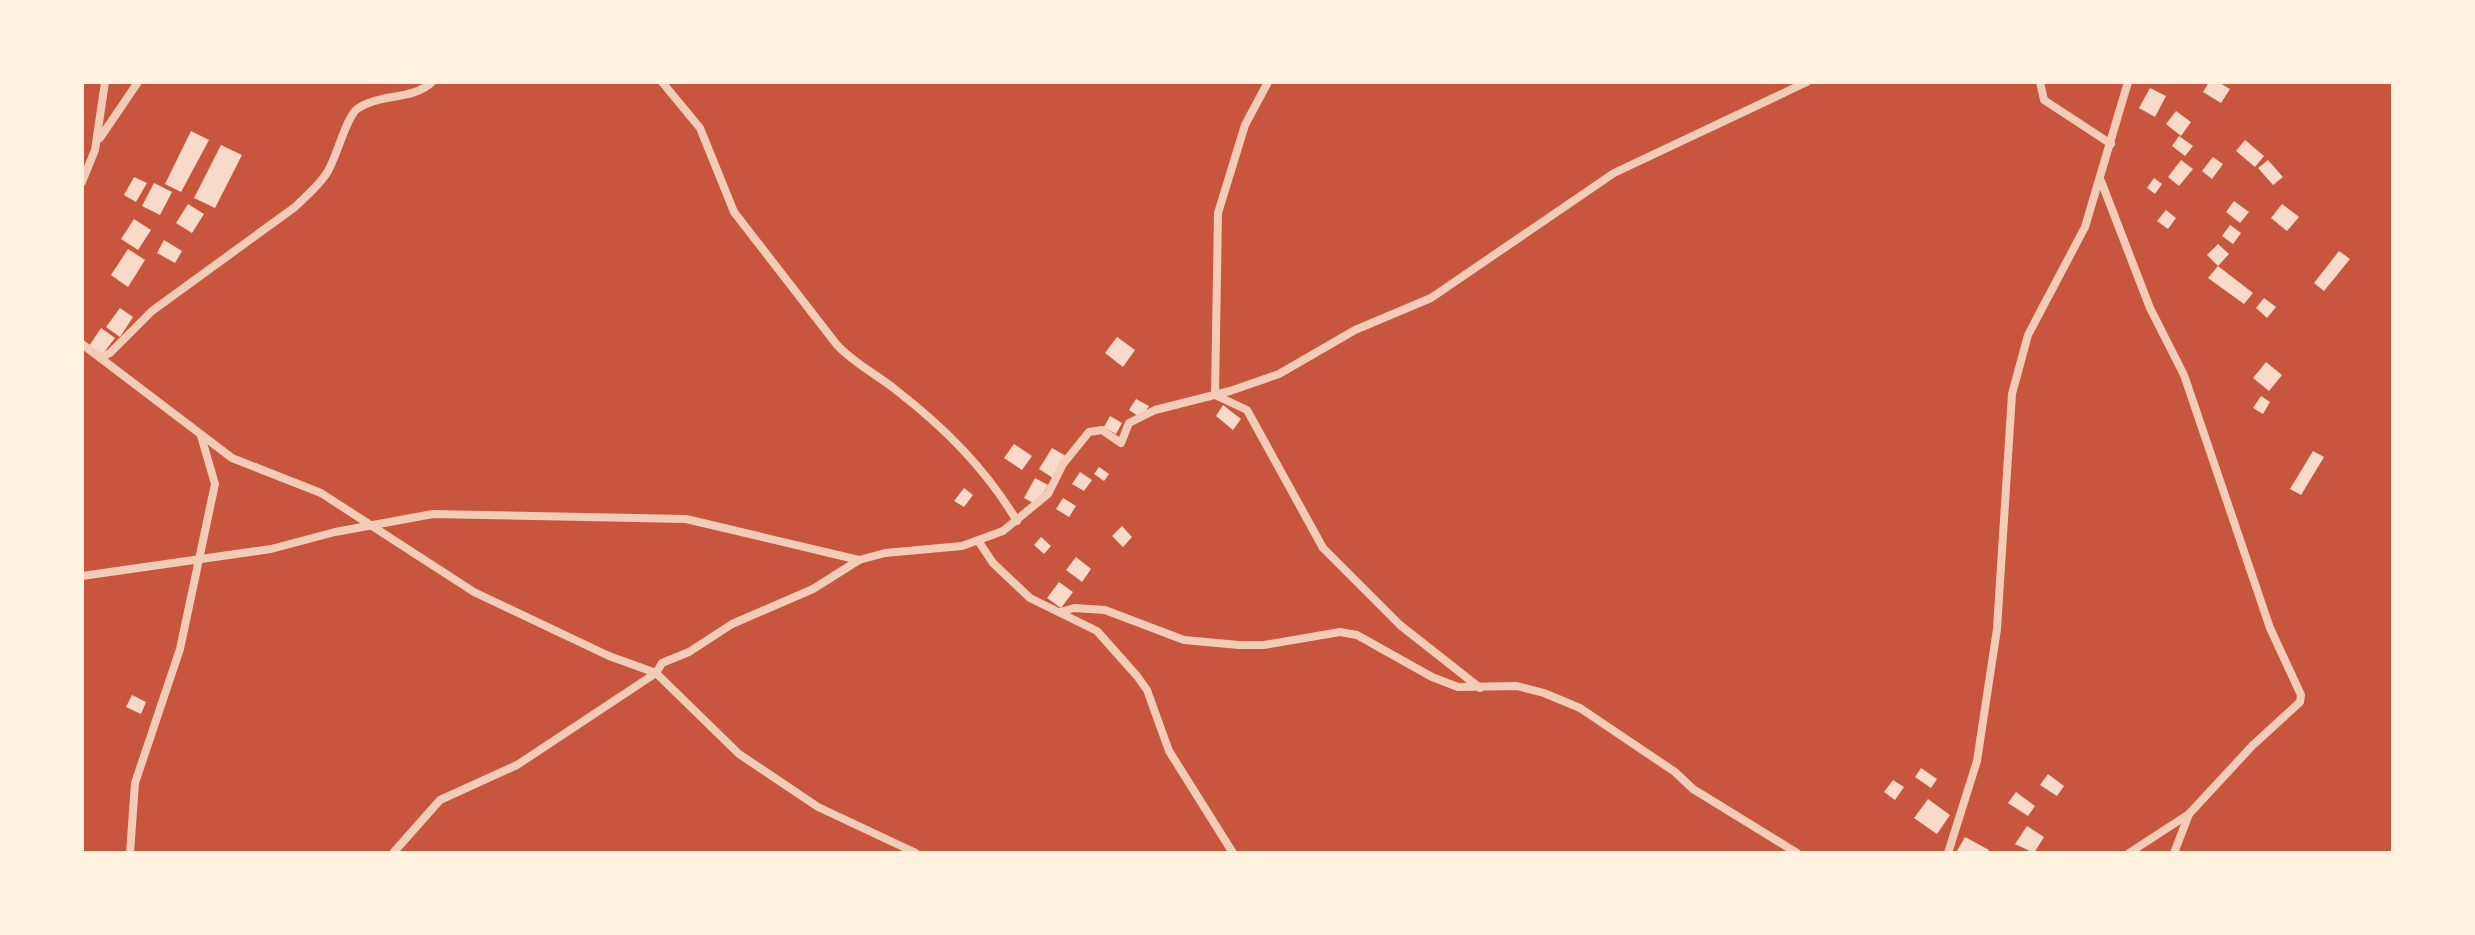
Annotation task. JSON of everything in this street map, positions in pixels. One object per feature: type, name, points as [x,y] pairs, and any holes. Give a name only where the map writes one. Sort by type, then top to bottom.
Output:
[{"type":"street","points":[[82,182],[97,142],[105,82]]},
{"type":"street","points":[[97,142],[138,82]]},
{"type":"street","points":[[100,358],[110,353],[152,311],[295,207],[314,189],[328,172],[348,130],[350,117],[357,110],[369,102],[407,95],[432,82]]},
{"type":"street","points":[[662,82],[700,128],[734,212],[837,345],[853,362],[892,387],[962,446],[1017,521]]},
{"type":"street","points":[[1215,395],[1218,213],[1245,125],[1268,82]]},
{"type":"street","points":[[393,853],[440,800],[517,765],[656,673],[662,663],[689,652],[732,624],[813,589],[859,560],[885,553],[941,550],[979,542],[1017,521],[1048,494],[1063,464],[1089,432],[1102,430],[1121,443],[1129,423],[1155,410],[1279,374],[1355,330],[1431,298],[1614,173],[1807,82]]},
{"type":"street","points":[[2040,82],[2044,100],[2111,144]]},
{"type":"street","points":[[1948,853],[1977,761],[1997,629],[2014,382],[2028,335],[2085,227],[2128,82]]},
{"type":"street","points":[[2101,180],[2150,308],[2184,375],[2270,628],[2301,695],[2300,702],[2252,746],[2189,814],[2129,853]]},
{"type":"street","points":[[82,344],[232,458],[321,493],[474,592],[609,656],[656,673],[739,754],[818,807],[916,853]]},
{"type":"street","points":[[1215,395],[1247,410],[1323,548],[1400,625],[1480,688]]},
{"type":"street","points":[[130,853],[135,783],[180,649],[215,484],[200,435]]},
{"type":"street","points":[[82,576],[271,549],[433,514],[686,519],[859,560]]},
{"type":"street","points":[[979,542],[993,563],[1030,598],[1097,631],[1137,676],[1150,698],[1169,751],[1233,853]]},
{"type":"street","points":[[1060,612],[1074,608],[1105,610],[1184,640],[1239,645],[1264,645],[1340,632],[1357,635],[1432,677],[1458,687],[1517,686],[1580,708],[1706,797],[1797,853]]},
{"type":"street","points":[[2174,853],[2189,814]]},
{"type":"building","points":[[2209,82],[2218,82],[2230,89],[2221,103],[2203,92]]},
{"type":"building","points":[[2150,88],[2166,96],[2155,117],[2139,108]]},
{"type":"building","points":[[2176,111],[2191,122],[2181,136],[2166,124]]},
{"type":"building","points":[[191,131],[209,140],[181,192],[165,184]]},
{"type":"building","points":[[2179,136],[2193,146],[2185,156],[2172,146]]},
{"type":"building","points":[[2245,140],[2264,156],[2255,167],[2236,151]]},
{"type":"building","points":[[221,145],[242,155],[215,208],[194,198]]},
{"type":"building","points":[[2213,157],[2223,164],[2212,179],[2202,171]]},
{"type":"building","points":[[2181,160],[2193,169],[2179,186],[2168,177]]},
{"type":"building","points":[[2268,160],[2283,177],[2273,185],[2258,168]]},
{"type":"building","points":[[134,177],[147,183],[136,202],[124,195]]},
{"type":"building","points":[[2154,178],[2162,184],[2155,194],[2147,188]]},
{"type":"building","points":[[154,183],[172,192],[160,215],[142,206]]},
{"type":"building","points":[[2234,201],[2249,212],[2240,223],[2226,212]]},
{"type":"building","points":[[188,204],[204,214],[192,233],[176,223]]},
{"type":"building","points":[[2282,204],[2299,217],[2287,231],[2271,218]]},
{"type":"building","points":[[2166,210],[2176,218],[2168,229],[2157,221]]},
{"type":"building","points":[[134,219],[151,230],[138,250],[121,239]]},
{"type":"building","points":[[2230,225],[2241,233],[2233,244],[2222,236]]},
{"type":"building","points":[[164,240],[182,251],[175,263],[157,253]]},
{"type":"building","points":[[2218,244],[2229,254],[2218,266],[2207,255]]},
{"type":"building","points":[[128,249],[145,260],[128,287],[111,275]]},
{"type":"building","points":[[2339,251],[2350,259],[2324,291],[2314,283]]},
{"type":"building","points":[[2218,266],[2253,293],[2244,304],[2208,278]]},
{"type":"building","points":[[2264,298],[2276,307],[2267,318],[2256,308]]},
{"type":"building","points":[[120,308],[133,317],[120,337],[106,327]]},
{"type":"building","points":[[101,328],[115,338],[102,355],[89,346]]},
{"type":"building","points":[[1117,337],[1135,350],[1123,367],[1105,353]]},
{"type":"building","points":[[2266,362],[2282,375],[2269,391],[2253,378]]},
{"type":"building","points":[[2261,396],[2270,402],[2263,414],[2253,408]]},
{"type":"building","points":[[1136,399],[1149,406],[1141,418],[1129,410]]},
{"type":"building","points":[[1223,405],[1241,419],[1233,430],[1216,416]]},
{"type":"building","points":[[1110,416],[1122,423],[1116,434],[1104,427]]},
{"type":"building","points":[[1014,444],[1032,456],[1022,470],[1004,458]]},
{"type":"building","points":[[1052,448],[1066,456],[1053,478],[1039,469]]},
{"type":"building","points":[[2313,451],[2324,457],[2301,495],[2290,489]]},
{"type":"building","points":[[1099,467],[1109,474],[1104,481],[1094,474]]},
{"type":"building","points":[[1080,472],[1092,480],[1084,491],[1072,484]]},
{"type":"building","points":[[1035,478],[1048,485],[1037,505],[1024,498]]},
{"type":"building","points":[[964,488],[973,495],[964,507],[954,501]]},
{"type":"building","points":[[1063,498],[1076,506],[1069,517],[1056,509]]},
{"type":"building","points":[[1122,526],[1132,537],[1123,547],[1112,536]]},
{"type":"building","points":[[1041,537],[1051,546],[1044,554],[1034,545]]},
{"type":"building","points":[[1076,557],[1091,569],[1082,582],[1066,570]]},
{"type":"building","points":[[1059,582],[1073,592],[1061,608],[1047,598]]},
{"type":"building","points":[[132,695],[146,702],[141,714],[126,707]]},
{"type":"building","points":[[1921,768],[1937,779],[1931,788],[1915,777]]},
{"type":"building","points":[[2048,774],[2064,786],[2057,796],[2040,785]]},
{"type":"building","points":[[1893,780],[1904,787],[1895,800],[1884,792]]},
{"type":"building","points":[[2016,792],[2035,806],[2028,816],[2008,803]]},
{"type":"building","points":[[1928,799],[1950,815],[1937,834],[1914,818]]},
{"type":"building","points":[[2027,826],[2044,837],[2034,853],[2015,844]]},
{"type":"building","points":[[1965,837],[1989,850],[1988,853],[1957,851]]}]
